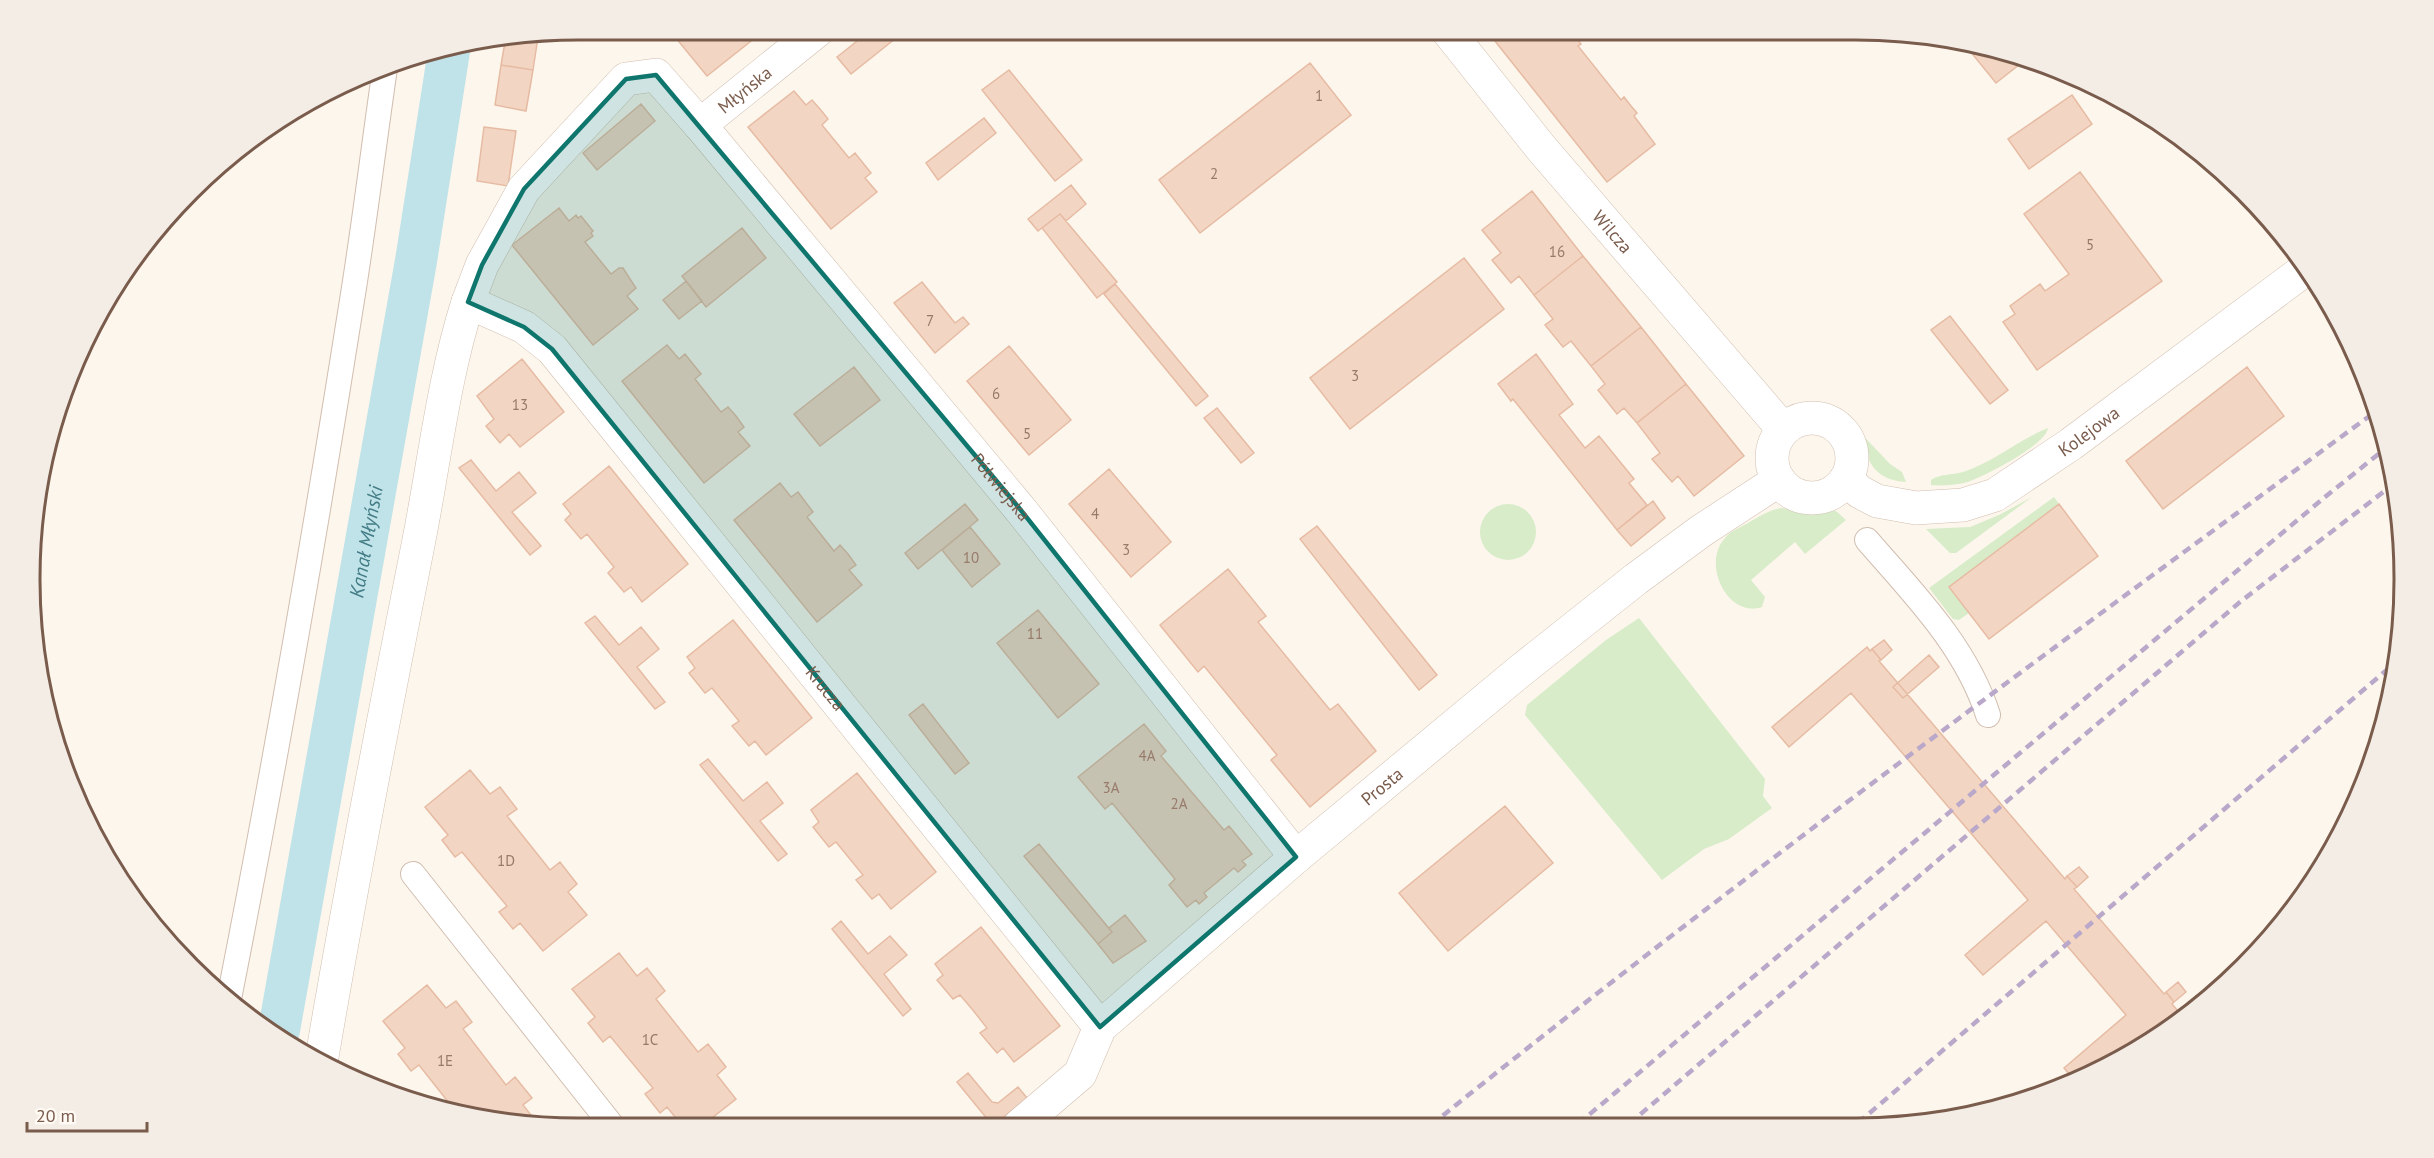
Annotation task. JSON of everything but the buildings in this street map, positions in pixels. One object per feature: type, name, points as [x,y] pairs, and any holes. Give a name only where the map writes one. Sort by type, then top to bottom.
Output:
[{"type":"street","name":"Młyńska","points":[[700,125],[806,40]]},
{"type":"street","name":"Wilcza","points":[[1455,40],[1542,149],[1597,210],[1783,429]]},
{"type":"street","name":"Półwiejska","points":[[468,302],[482,265],[524,189],[626,79],[656,75],[1020,509],[1296,857]]},
{"type":"street","name":"Kolejowa","points":[[1846,479],[1860,492],[1876,501],[1916,508],[1964,505],[1995,495],[2071,444],[2299,274]]},
{"type":"street","points":[[323,1052],[353,875],[457,335],[468,302]]},
{"type":"street","name":"Krucza","points":[[468,302],[524,327],[552,349],[1100,1027]]},
{"type":"street","points":[[1806,417],[1819,418],[1837,426],[1849,441],[1852,454],[1852,467],[1846,479],[1826,496],[1813,498],[1800,496],[1788,490],[1779,480],[1773,468],[1772,454],[1775,441],[1783,429],[1806,417]]},
{"type":"street","name":"Prosta","points":[[1028,1118],[1080,1074],[1100,1027],[1296,857],[1520,671],[1636,579],[1701,531],[1779,480]]},
{"type":"lane","points":[[231,990],[314,528],[353,292],[384,77]]},
{"type":"lane","points":[[1867,540],[1960,654],[1975,681],[1988,715]]},
{"type":"lane","points":[[413,874],[606,1118]]},
{"type":"highlighted area","points":[[656,75],[1020,509],[1296,857],[1100,1027],[552,349],[524,327],[468,302],[482,265],[524,189],[626,79]]},
{"type":"green space","points":[[1852,424],[1890,464],[1902,472],[1906,482],[1883,476],[1876,470]]},
{"type":"green space","points":[[2048,428],[2037,443],[2014,459],[1987,473],[1968,482],[1931,485],[1931,480],[1934,478],[1974,468]]},
{"type":"green space","points":[[2032,497],[1956,553],[1950,553],[1926,529],[1970,527],[1999,515]]},
{"type":"green space","points":[[2054,497],[2059,504],[1950,587],[1969,613],[1959,620],[1953,619],[1929,588]]},
{"type":"green space","points":[[1503,504],[1513,504],[1528,512],[1534,521],[1536,532],[1534,543],[1528,552],[1513,560],[1503,560],[1492,555],[1485,548],[1480,537],[1480,527],[1485,516],[1492,509]]},
{"type":"green space","points":[[1782,508],[1806,512],[1836,511],[1846,520],[1805,554],[1795,542],[1751,580],[1765,597],[1762,607],[1750,609],[1738,605],[1722,587],[1717,574],[1718,549],[1733,531],[1773,510]]},
{"type":"green space","points":[[1639,618],[1765,779],[1763,796],[1772,808],[1729,839],[1704,849],[1662,880],[1525,715],[1527,705],[1606,640]]},
{"type":"waterway","name":"Kanał Młyński","points":[[280,1027],[416,261],[448,57]]},
{"type":"railway","points":[[1440,1118],[1781,852],[2368,417]]},
{"type":"railway","points":[[1585,1118],[2378,454]]},
{"type":"railway","points":[[1636,1118],[2240,602],[2386,490]]},
{"type":"railway","points":[[1864,1117],[2385,671]]}]
